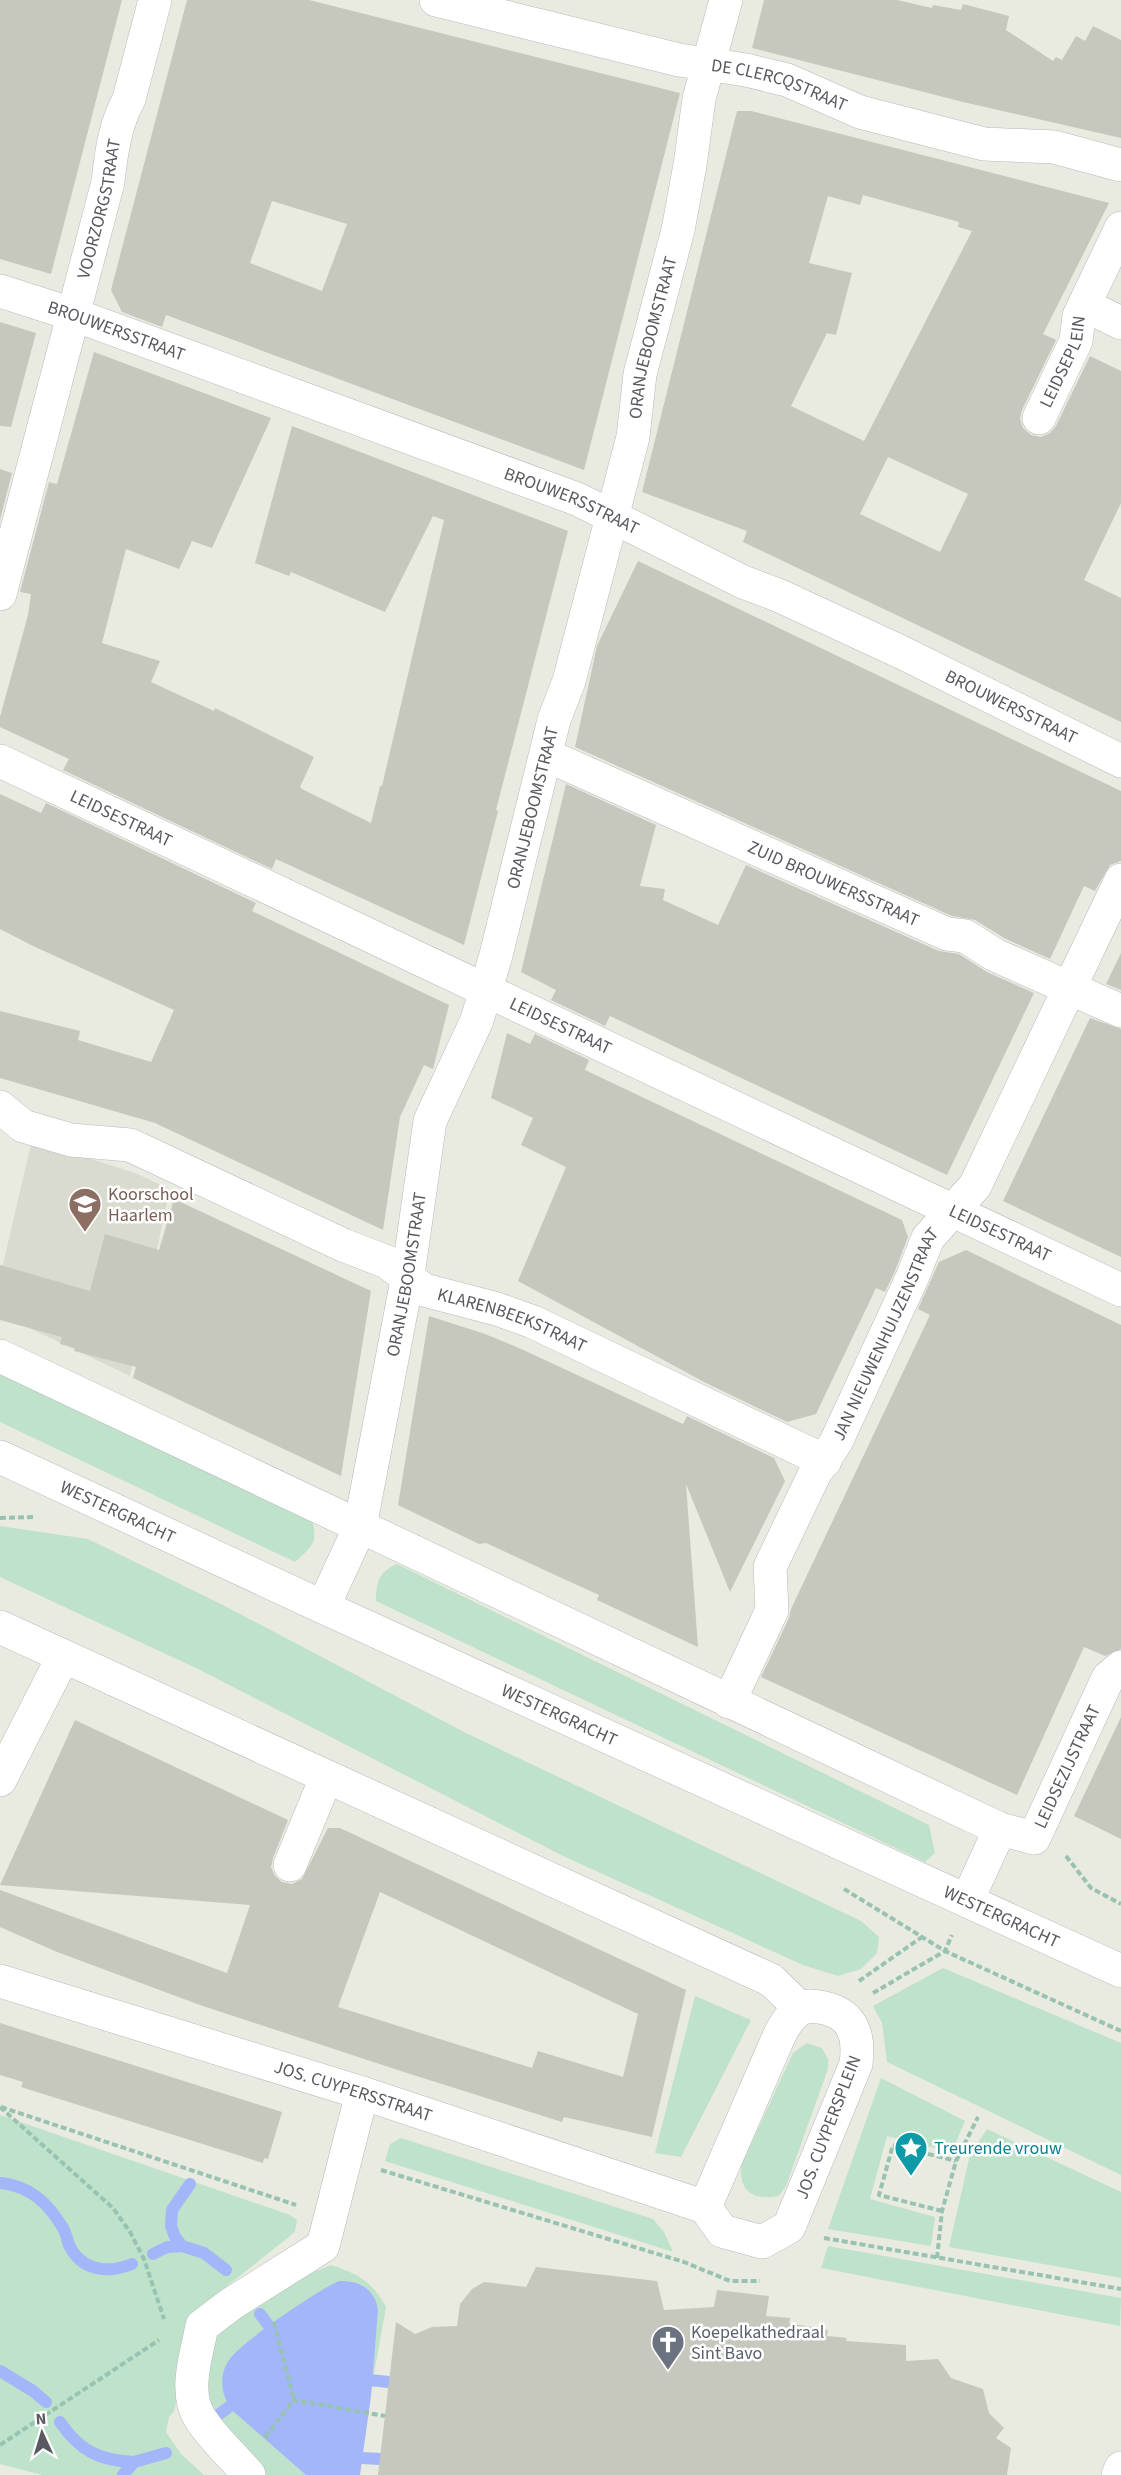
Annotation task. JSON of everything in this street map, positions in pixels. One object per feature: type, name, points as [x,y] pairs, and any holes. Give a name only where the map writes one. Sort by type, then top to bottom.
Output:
[{"type":"street","name":"VOORZORGSTRAAT","points":[[0,594],[108,182],[111,156],[122,111],[129,99],[155,0]]},
{"type":"street","name":"DE CLERCQSTRAAT","points":[[435,0],[679,60],[787,80],[860,112],[984,144],[1054,147],[1121,165]]},
{"type":"street","name":"ORANJEBOOMSTRAAT","points":[[323,1607],[360,1527],[408,1275],[430,1121],[477,1020],[554,720],[569,681],[633,437],[640,374],[678,230],[699,99],[726,0]]},
{"type":"street","name":"LEIDSEPLEIN","points":[[1039,418],[1076,341],[1079,316],[1121,228]]},
{"type":"street","name":"BROUWERSSTRAAT","points":[[0,291],[72,314],[576,499],[743,582],[780,596],[933,668],[1121,761]]},
{"type":"street","name":"LEIDSEPLEIN","points":[[1084,305],[1121,323]]},
{"type":"street","name":"ZUID BROUWERSSTRAAT","points":[[546,755],[947,934],[965,936],[995,956],[1121,1011]]},
{"type":"street","name":"LEIDSESTRAAT","points":[[0,761],[1121,1290]]},
{"type":"street","name":"JAN NIEUWENHUIJZENSTRAAT","points":[[729,1702],[772,1610],[770,1567],[815,1473],[836,1442],[928,1238],[975,1186],[1121,880]]},
{"type":"street","name":"KLARENBEEKSTRAAT","points":[[0,1107],[23,1126],[71,1140],[130,1145],[343,1245],[387,1262],[408,1275],[424,1290],[497,1309],[533,1322],[825,1461]]},
{"type":"street","points":[[0,1356],[1000,1829],[1047,1845]]},
{"type":"street","name":"WESTERGRACHT","points":[[0,1456],[323,1607],[1121,1971]]},
{"type":"street","points":[[0,1626],[326,1778],[771,1980],[800,2008]]},
{"type":"street","points":[[0,1780],[63,1657]]},
{"type":"street","name":"LEIDSEZIJSTRAAT","points":[[1047,1845],[1048,1808],[1108,1678],[1121,1667]]},
{"type":"street","points":[[290,1865],[326,1778]]},
{"type":"street","points":[[967,1901],[1000,1829]]},
{"type":"street","name":"JOS. CUYPERSSTRAAT","points":[[0,1981],[362,2093],[705,2207]]},
{"type":"street","points":[[789,2228],[762,2242],[722,2231],[705,2207],[787,2021],[800,2008],[820,2007],[845,2000]]},
{"type":"street","name":"JOS. CUYPERSPLEIN","points":[[789,2228],[856,2064],[858,2049],[856,2034],[845,2000]]},
{"type":"street","points":[[249,2475],[208,2429],[197,2413],[192,2387],[202,2326],[231,2304],[323,2247],[362,2093]]},
{"type":"street","points":[[1118,2475],[1121,2468]]},
{"type":"path","points":[[1047,1845],[1067,1856],[1091,1888],[1121,1904]]},
{"type":"path","points":[[845,2000],[945,1951],[967,1901]]},
{"type":"path","points":[[845,2000],[922,1937]]},
{"type":"path","points":[[0,2107],[331,2216]]},
{"type":"path","points":[[0,2107],[113,2208],[130,2232],[144,2259],[165,2324]]},
{"type":"path","points":[[937,2258],[942,2211],[956,2161],[978,2117]]},
{"type":"path","points":[[942,2211],[879,2195],[893,2145],[956,2161]]},
{"type":"path","points":[[345,2160],[684,2262],[730,2281],[754,2283],[764,2280]]},
{"type":"path","points":[[789,2228],[818,2237],[1121,2289]]},
{"type":"path","points":[[272,2314],[294,2400]]},
{"type":"path","points":[[0,2445],[162,2337]]},
{"type":"path","points":[[294,2400],[385,2416]]},
{"type":"path","points":[[261,2443],[294,2400]]},
{"type":"shaded area","name":"Koorschool Haarlem","points":[[32,1140],[135,1173],[170,1189],[130,1376],[0,1314],[0,1277]]},
{"type":"green space","points":[[0,1371],[311,1517],[314,1532],[313,1543],[295,1562],[0,1422]]},
{"type":"green space","points":[[0,1526],[88,1539],[223,1605],[464,1732],[861,1921],[879,1937],[877,1953],[861,1969],[838,1976],[803,1965],[563,1856],[198,1669],[0,1577]]},
{"type":"green space","points":[[397,1564],[929,1825],[935,1853],[925,1862],[376,1601],[382,1574]]},
{"type":"green space","points":[[943,1968],[1121,2043],[1121,2175],[887,2062],[882,2023],[873,2006]]},
{"type":"green space","points":[[695,1996],[751,2020],[681,2157],[655,2153]]},
{"type":"green space","points":[[807,2043],[822,2048],[828,2059],[828,2069],[786,2186],[779,2196],[755,2196],[750,2193],[743,2182],[741,2166],[793,2053]]},
{"type":"green space","points":[[881,2078],[965,2121],[952,2152],[887,2136],[870,2199],[935,2217],[931,2246],[828,2229]]},
{"type":"green space","points":[[0,2115],[290,2215],[297,2220],[295,2231],[290,2236],[202,2306],[198,2314],[174,2411],[169,2417],[166,2432],[181,2454],[204,2475],[42,2475],[0,2464]]},
{"type":"green space","points":[[987,2129],[1121,2192],[1121,2278],[949,2247],[970,2155]]},
{"type":"green space","points":[[401,2138],[653,2219],[664,2232],[673,2252],[385,2161],[390,2144]]},
{"type":"green space","points":[[828,2246],[1121,2298],[1120,2326],[821,2268]]},
{"type":"green space","points":[[331,2265],[349,2272],[370,2285],[386,2307],[356,2475],[257,2475],[205,2401],[216,2323],[306,2275]]},
{"type":"water","points":[[339,2281],[353,2282],[365,2287],[373,2296],[378,2310],[371,2396],[360,2475],[306,2475],[233,2411],[222,2386],[223,2373],[229,2360],[248,2341],[298,2305]]},
{"type":"building","points":[[0,0],[122,0],[51,274],[0,259]]},
{"type":"building","points":[[187,0],[309,0],[680,93],[584,470],[166,315],[162,327],[122,312],[111,290]],"holes":[[[272,201],[347,224],[322,291],[250,263]]]},
{"type":"building","points":[[764,0],[897,0],[932,8],[933,5],[961,10],[963,4],[1009,16],[1006,30],[1053,61],[1056,57],[1062,60],[1076,36],[1085,41],[1093,26],[1121,40],[1121,138],[963,102],[752,48]]},
{"type":"building","points":[[737,111],[751,111],[1109,203],[1043,334],[1056,340],[1022,410],[1020,419],[1023,428],[1031,435],[1041,437],[1050,433],[1056,426],[1090,356],[1121,371],[1121,503],[1084,580],[1121,598],[1121,722],[743,542],[747,531],[642,492]],"holes":[[[863,195],[959,222],[958,227],[972,231],[864,441],[791,406],[827,333],[836,335],[852,273],[809,263],[828,196],[860,205]],[[888,457],[968,494],[940,552],[860,514]]]},
{"type":"building","points":[[0,322],[36,333],[11,427],[0,426]]},
{"type":"building","points":[[94,352],[271,418],[212,548],[192,541],[179,569],[126,549],[102,643],[160,661],[151,682],[214,711],[215,708],[314,757],[300,787],[371,823],[380,786],[382,786],[444,520],[433,516],[385,612],[291,572],[289,576],[255,563],[292,426],[568,531],[496,810],[498,811],[464,945],[276,859],[272,869],[63,770],[69,759],[0,727],[0,717],[28,615],[31,594],[20,592],[49,482],[57,484]]},
{"type":"building","points":[[0,469],[12,473],[0,520]]},
{"type":"building","points":[[638,561],[1121,791],[1121,861],[1110,865],[1095,891],[1084,886],[1050,959],[1004,938],[975,920],[952,916],[575,747],[597,646]]},
{"type":"building","points":[[566,784],[656,825],[640,886],[665,889],[663,900],[718,925],[746,865],[939,951],[959,954],[987,972],[1034,993],[947,1175],[610,1016],[605,1026],[551,1000],[556,990],[521,972]]},
{"type":"building","points":[[0,794],[41,813],[46,803],[256,903],[252,911],[449,1005],[433,1069],[424,1065],[400,1117],[383,1230],[155,1123],[0,1078],[0,1011],[80,1031],[78,1040],[151,1062],[174,1010],[0,929]]},
{"type":"building","points":[[1121,953],[1121,990],[1106,984]]},
{"type":"building","points":[[1090,1018],[1121,1029],[1121,1257],[1003,1201]]},
{"type":"building","points":[[507,1033],[530,1044],[535,1034],[589,1060],[585,1070],[902,1220],[908,1237],[895,1271],[885,1292],[876,1288],[816,1414],[787,1422],[704,1382],[518,1281],[566,1167],[521,1145],[533,1118],[491,1098]]},
{"type":"building","points":[[174,1199],[371,1291],[341,1476],[133,1378],[136,1367],[74,1351],[75,1348],[60,1344],[62,1337],[0,1320],[0,1265],[90,1291],[105,1234],[159,1250]]},
{"type":"building","points":[[966,1250],[1121,1325],[1121,1649],[1105,1656],[1084,1647],[1017,1795],[761,1677],[930,1315],[918,1309],[939,1262]]},
{"type":"building","points":[[429,1316],[485,1334],[519,1348],[683,1424],[687,1416],[774,1458],[785,1481],[730,1592],[686,1484],[698,1647],[597,1600],[599,1595],[486,1543],[479,1544],[398,1505]]},
{"type":"building","points":[[1121,1717],[1121,1839],[1074,1816]]},
{"type":"building","points":[[75,1720],[288,1820],[271,1867],[275,1876],[282,1882],[292,1884],[302,1879],[328,1828],[340,1828],[686,1990],[652,2137],[564,2117],[562,2122],[410,2074],[200,2005],[57,1952],[0,1927],[0,1890],[227,1973],[250,1905],[0,1885]],"holes":[[[380,1892],[638,2014],[623,2077],[538,2051],[532,2068],[338,2007]]]},
{"type":"building","points":[[0,2023],[282,2112],[268,2159],[264,2158],[263,2163],[21,2087],[23,2082],[0,2075]]},
{"type":"building","name":"Koepelkathedraal Sint Bavo","points":[[536,2267],[657,2281],[664,2310],[714,2307],[717,2290],[769,2296],[766,2316],[790,2318],[789,2323],[828,2330],[827,2336],[847,2338],[846,2341],[906,2345],[906,2361],[938,2359],[951,2378],[983,2389],[989,2413],[1004,2428],[996,2438],[1011,2448],[1007,2475],[378,2475],[396,2322],[415,2334],[432,2327],[457,2326],[460,2304],[472,2289],[484,2282],[526,2287]]},
{"type":"waterway","points":[[2,2183],[22,2188],[45,2204],[63,2228],[74,2254],[88,2265],[113,2269],[132,2264]]},
{"type":"waterway","points":[[190,2184],[172,2210],[171,2226],[175,2237],[182,2246],[204,2253],[226,2270]]},
{"type":"waterway","points":[[153,2254],[167,2247],[182,2246]]},
{"type":"waterway","points":[[260,2314],[269,2326]]},
{"type":"waterway","points":[[0,2371],[33,2391],[46,2402]]},
{"type":"waterway","points":[[369,2380],[389,2382]]},
{"type":"waterway","points":[[218,2415],[229,2407]]},
{"type":"waterway","points":[[60,2422],[75,2440],[91,2452],[110,2459],[134,2462]]},
{"type":"waterway","points":[[123,2475],[134,2462],[166,2453]]},
{"type":"waterway","points":[[361,2458],[380,2459]]},
{"type":"place","name":"Koorschool Haarlem","points":[[85,1233]]},
{"type":"place","name":"Treurende vrouw","points":[[911,2177]]},
{"type":"place","name":"Koepelkathedraal Sint Bavo","points":[[668,2371]]}]
